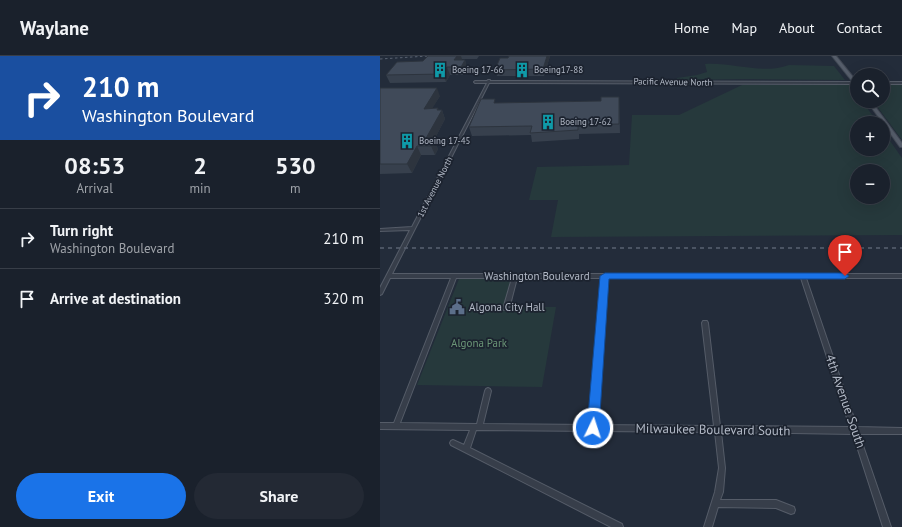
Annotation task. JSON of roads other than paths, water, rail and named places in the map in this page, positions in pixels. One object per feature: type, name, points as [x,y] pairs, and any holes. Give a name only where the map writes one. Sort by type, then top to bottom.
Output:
[{"type":"main road","points":[[834,56],[850,75]]},
{"type":"main road","points":[[874,108],[902,146]]},
{"type":"street","name":"1st Avenue North","points":[[380,293],[489,81]]},
{"type":"street","name":"Pacific Avenue North","points":[[475,82],[850,84]]},
{"type":"street","points":[[890,83],[902,83]]},
{"type":"street","points":[[380,230],[414,228]]},
{"type":"street","name":"Washington Boulevard","points":[[389,276],[902,276]]},
{"type":"street","points":[[396,426],[454,276]]},
{"type":"street","points":[[506,309],[515,276]]},
{"type":"street","points":[[593,428],[605,276]]},
{"type":"street","name":"4th Avenue South","points":[[803,276],[856,430],[887,527]]},
{"type":"street","points":[[705,323],[722,468],[716,503],[708,527]]},
{"type":"street","points":[[466,450],[476,427],[488,391]]},
{"type":"street","name":"Milwaukee Boulevard South","points":[[380,426],[902,431]]},
{"type":"street","points":[[453,443],[619,527]]},
{"type":"street","points":[[716,503],[776,504],[791,510]]},
{"type":"railway","points":[[380,59],[428,56]]},
{"type":"railway","points":[[380,248],[902,248]]},
{"type":"place","name":"Boeing 17-66","points":[[440,70]]},
{"type":"place","name":"Boeing17-88","points":[[522,70]]},
{"type":"place","name":"Boeing 17-62","points":[[548,122]]},
{"type":"place","name":"Boeing 17-45","points":[[407,141]]},
{"type":"place","name":"Algona City Hall","points":[[457,307]]},
{"type":"park label","name":"Algona Park","points":[[479,343]]}]
